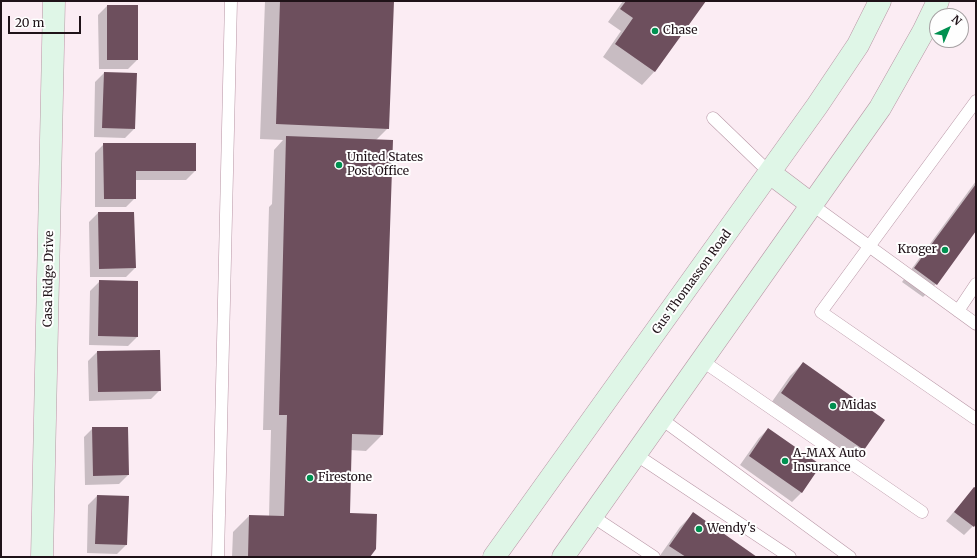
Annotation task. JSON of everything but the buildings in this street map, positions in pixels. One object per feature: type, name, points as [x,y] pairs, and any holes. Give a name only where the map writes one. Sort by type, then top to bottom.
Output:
[{"type":"main road","name":"Casa Ridge Drive","points":[[42,557],[54,1]]},
{"type":"main road","name":"Gus Thomasson Road","points":[[494,557],[818,106],[858,45],[880,1]]},
{"type":"main road","points":[[563,557],[880,108],[923,32],[938,1]]},
{"type":"main road","points":[[770,173],[811,204]]},
{"type":"lane","points":[[218,557],[231,1]]},
{"type":"lane","points":[[976,101],[821,312],[976,419]]},
{"type":"lane","points":[[713,118],[770,173]]},
{"type":"lane","points":[[811,204],[976,324]]},
{"type":"lane","points":[[958,311],[976,284]]},
{"type":"lane","points":[[701,360],[922,512]]},
{"type":"lane","points":[[660,418],[850,557]]},
{"type":"lane","points":[[635,454],[790,557]]},
{"type":"lane","points":[[592,516],[654,557]]},
{"type":"place","name":"Chase","points":[[655,31]]},
{"type":"place","name":"United States Post Office","points":[[339,165]]},
{"type":"place","name":"Kroger","points":[[945,250]]},
{"type":"place","name":"Midas","points":[[833,406]]},
{"type":"place","name":"A-MAX Auto Insurance","points":[[785,461]]},
{"type":"place","name":"Firestone","points":[[310,478]]},
{"type":"place","name":"Wendy's","points":[[699,529]]}]
